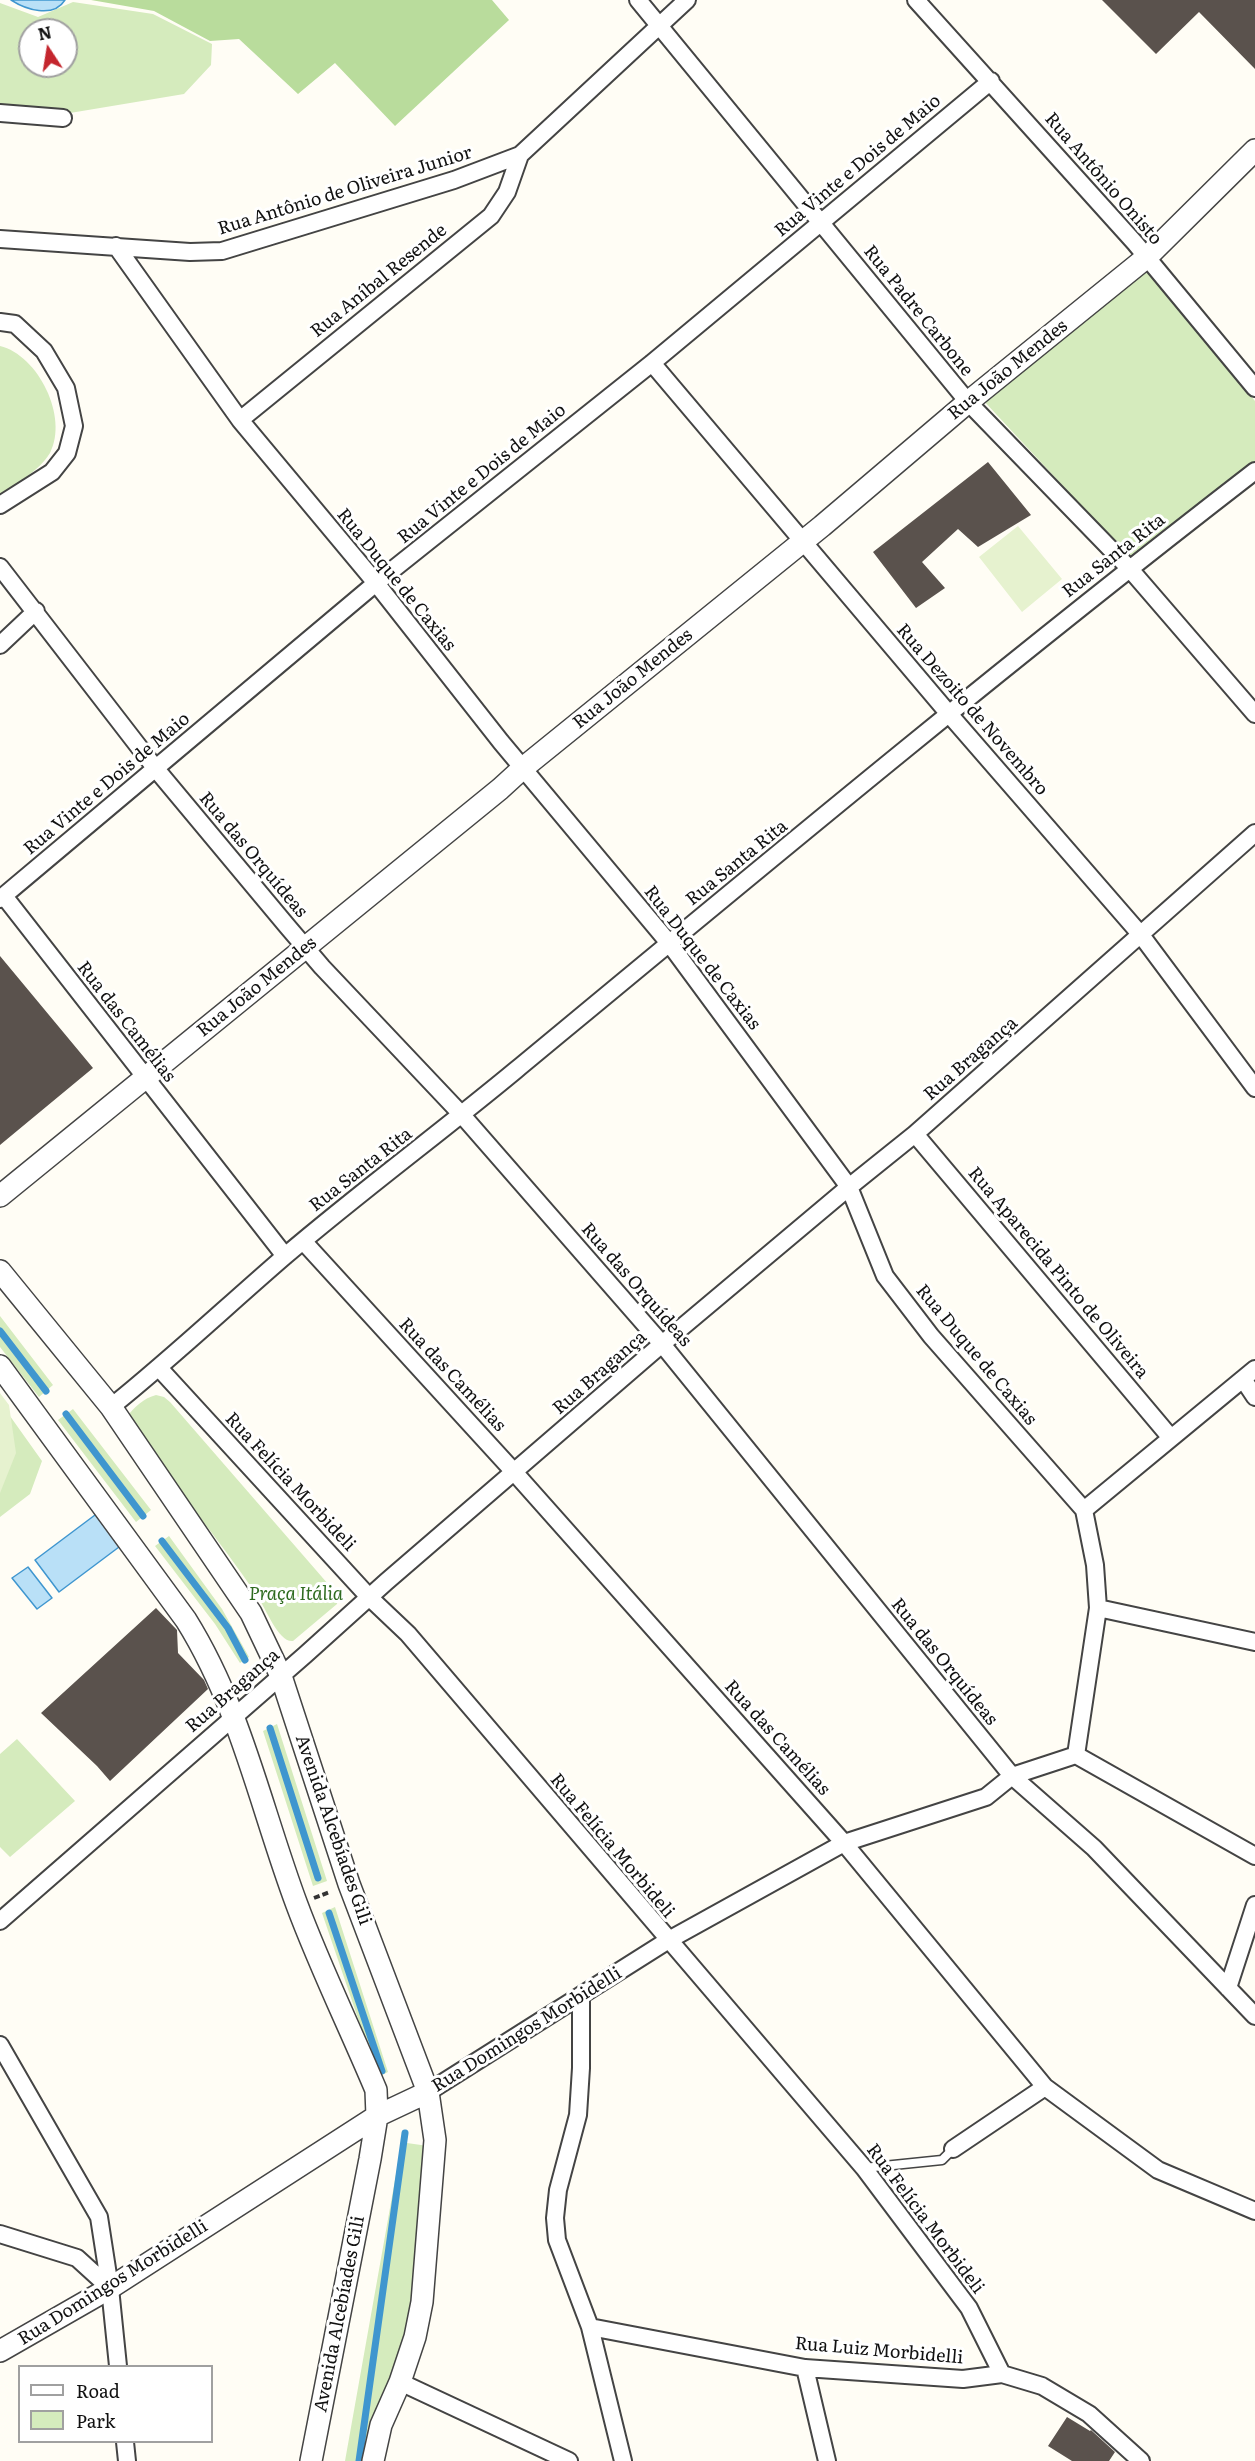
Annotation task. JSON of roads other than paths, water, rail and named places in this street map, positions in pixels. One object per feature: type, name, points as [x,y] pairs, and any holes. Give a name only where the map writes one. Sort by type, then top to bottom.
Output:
[{"type":"street","name":"Rua Padre Carbone","points":[[638,0],[968,402],[1129,568],[1255,714]]},
{"type":"street","points":[[520,155],[687,0]]},
{"type":"street","name":"Rua Antônio Onisto","points":[[916,0],[1147,257],[1255,388]]},
{"type":"street","name":"Rua Vinte e Dois de Maio","points":[[2,898],[376,583],[652,363],[991,81]]},
{"type":"street","points":[[0,113],[63,117]]},
{"type":"street","name":"Rua João Mendes","points":[[0,1196],[501,789],[523,768],[1147,257],[1255,150]]},
{"type":"street","name":"Rua Antônio de Oliveira Junior","points":[[0,239],[190,252],[222,250],[443,184],[520,155]]},
{"type":"street","name":"Rua Aníbal Resende","points":[[240,420],[491,216],[507,192],[520,155]]},
{"type":"street","name":"Rua Duque de Caxias","points":[[116,246],[240,420],[376,583],[523,768],[669,943],[849,1186],[885,1276],[932,1336],[1084,1510],[1095,1565],[1098,1608],[1076,1755]]},
{"type":"street","points":[[0,322],[15,324],[44,351],[66,388],[74,426],[67,453],[52,472],[0,505]]},
{"type":"street","name":"Rua Dezoito de Novembro","points":[[652,363],[949,714],[1141,935],[1255,1088]]},
{"type":"street","name":"Rua Santa Rita","points":[[111,1407],[159,1368],[303,1241],[462,1115],[1129,568],[1255,471]]},
{"type":"street","name":"Rua das Orquídeas","points":[[0,567],[156,769],[306,947],[462,1115],[662,1344],[1012,1776],[1094,1848],[1255,2016]]},
{"type":"street","points":[[0,645],[36,611]]},
{"type":"street","name":"Rua Bragança","points":[[0,1921],[662,1344],[849,1186],[915,1134],[1255,833]]},
{"type":"street","name":"Rua das Camélias","points":[[2,898],[285,1257]]},
{"type":"street","name":"Rua Aparecida Pinto de Oliveira","points":[[915,1134],[1171,1438]]},
{"type":"street","name":"Rua das Camélias","points":[[303,1241],[515,1473],[844,1843],[1045,2087],[1158,2170],[1255,2211]]},
{"type":"street","name":"Avenida Alcebíades Gili","points":[[0,1271],[111,1407],[251,1613],[281,1676],[349,1884],[429,2092],[435,2140],[422,2302],[415,2337],[400,2382],[381,2425],[373,2461]]},
{"type":"street","name":"Avenida Alcebíades Gili","points":[[0,1366],[186,1620],[203,1647],[234,1715],[297,1905],[376,2090],[377,2115],[311,2461]]},
{"type":"street","name":"Rua Felícia Morbideli","points":[[159,1368],[369,1597],[408,1634],[864,2168],[969,2308],[1002,2374]]},
{"type":"street","points":[[1084,1510],[1249,1374],[1255,1397]]},
{"type":"street","points":[[1098,1608],[1255,1642]]},
{"type":"street","points":[[1076,1755],[1255,1856]]},
{"type":"street","name":"Rua Domingos Morbidelli","points":[[0,2351],[110,2288],[377,2115],[429,2092],[668,1941],[844,1843],[986,1797],[1012,1776],[1076,1755]]},
{"type":"street","points":[[1228,1988],[1255,1905]]},
{"type":"street","points":[[581,1995],[581,2068],[578,2115],[558,2190],[555,2218],[557,2240],[590,2327],[623,2461]]},
{"type":"street","points":[[0,2045],[99,2217],[110,2288],[118,2365]]},
{"type":"street","points":[[953,2149],[1045,2087]]},
{"type":"street","points":[[0,2234],[76,2258],[110,2288]]},
{"type":"street","name":"Rua Luiz Morbidelli","points":[[590,2327],[805,2368],[963,2379],[1002,2374],[1042,2386],[1089,2414],[1142,2461]]},
{"type":"street","points":[[805,2368],[827,2461]]},
{"type":"street","points":[[400,2382],[569,2461]]},
{"type":"street","points":[[125,2443],[127,2461]]},
{"type":"lane","points":[[864,2168],[942,2160],[953,2149]]},
{"type":"water","points":[[11,0],[65,0],[60,6],[46,11],[31,9]]},
{"type":"water","points":[[99,1512],[123,1544],[59,1592],[35,1560]]},
{"type":"water","points":[[28,1567],[52,1598],[37,1609],[12,1578]]},
{"type":"waterway","points":[[0,1331],[46,1391]]},
{"type":"waterway","points":[[66,1414],[143,1516]]},
{"type":"waterway","points":[[162,1541],[228,1628],[245,1660]]},
{"type":"waterway","points":[[270,1728],[318,1878]]},
{"type":"waterway","points":[[329,1913],[382,2071]]},
{"type":"waterway","points":[[359,2461],[405,2133]]},
{"type":"park label","name":"Praça Itália","points":[[296,1595]]}]
